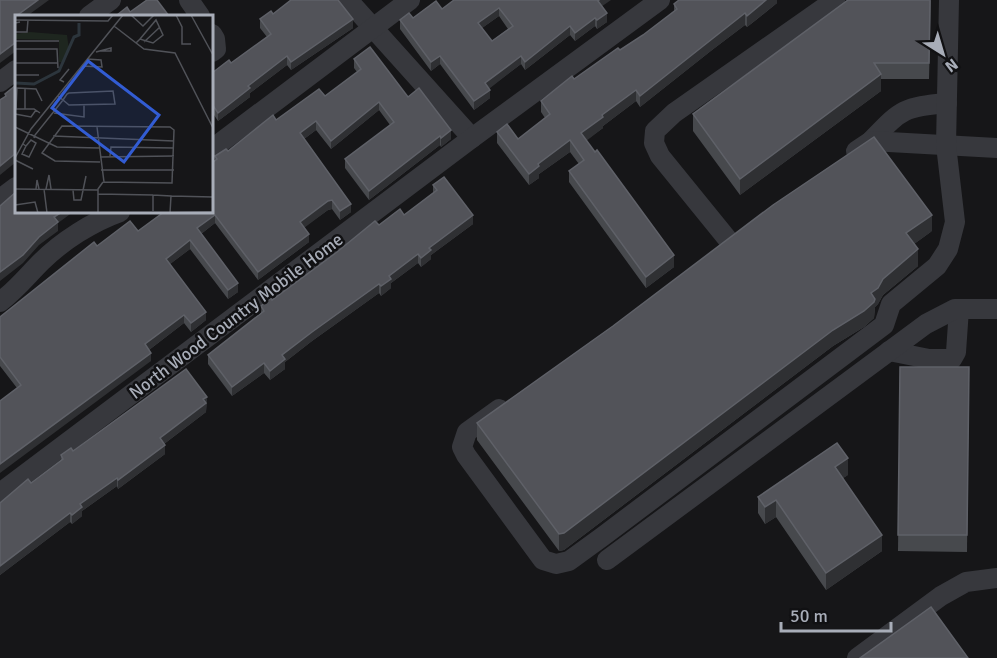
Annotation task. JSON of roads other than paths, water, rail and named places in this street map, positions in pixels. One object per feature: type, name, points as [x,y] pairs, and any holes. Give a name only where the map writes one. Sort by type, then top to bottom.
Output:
[{"type":"street","points":[[90,15],[111,0]]},
{"type":"street","points":[[189,0],[199,15]]},
{"type":"street","points":[[348,0],[472,138]]},
{"type":"street","points":[[213,147],[410,0]]},
{"type":"street","name":"North Wood Country Mobile Home","points":[[0,493],[472,138],[660,0]]},
{"type":"street","points":[[729,241],[660,156],[654,143],[655,131],[674,113],[835,0]]},
{"type":"street","points":[[514,399],[467,432],[462,447],[543,560],[556,564],[569,561],[884,325],[891,304],[937,266],[948,249],[956,222],[946,146],[949,0]]},
{"type":"street","points":[[213,36],[216,49],[213,51]]},
{"type":"street","points":[[0,82],[15,71]]},
{"type":"street","points":[[843,160],[871,141],[897,114],[915,106],[946,103]]},
{"type":"street","points":[[871,141],[997,148]]},
{"type":"street","points":[[0,199],[15,188]]},
{"type":"street","points":[[0,302],[61,247],[105,217],[117,213]]},
{"type":"street","points":[[710,255],[748,226]]},
{"type":"street","points":[[607,560],[926,324],[955,309],[997,309]]},
{"type":"street","points":[[889,351],[929,358],[952,358],[956,352],[959,309]]},
{"type":"street","points":[[857,658],[941,596],[966,582],[997,578]]}]
